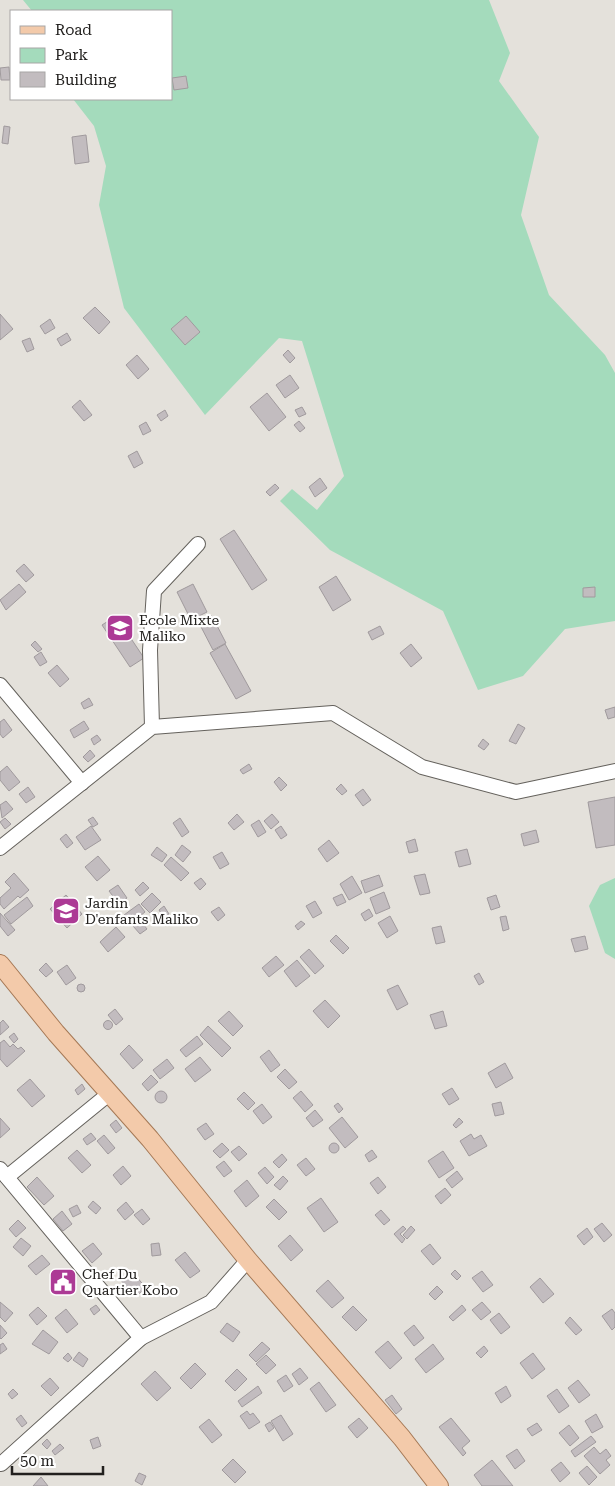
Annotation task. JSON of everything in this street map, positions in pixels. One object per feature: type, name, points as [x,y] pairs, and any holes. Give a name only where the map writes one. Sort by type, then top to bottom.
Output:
[{"type":"main road","points":[[0,964],[56,1033],[150,1139],[248,1260],[402,1438],[438,1486]]},
{"type":"street","points":[[152,727],[150,650],[154,590],[198,544]]},
{"type":"street","points":[[0,685],[82,783]]},
{"type":"street","points":[[0,848],[152,727],[334,713],[422,767],[516,792],[615,770]]},
{"type":"street","points":[[110,1093],[3,1173],[141,1338]]},
{"type":"street","points":[[1,1464],[141,1338],[211,1302],[248,1260]]},
{"type":"green space","points":[[23,0],[489,0],[510,53],[499,81],[539,137],[521,215],[549,295],[605,355],[615,373],[615,621],[565,629],[523,676],[478,690],[443,611],[330,550],[280,501],[292,489],[317,510],[344,476],[302,341],[279,338],[205,415],[124,308],[99,205],[106,166],[94,126],[74,100],[172,100],[172,10],[31,10]]},
{"type":"green space","points":[[615,878],[615,959],[605,953],[589,906],[600,885]]},
{"type":"building","points":[[9,67],[10,80],[1,80],[0,68]]},
{"type":"building","points":[[186,76],[188,88],[174,90],[172,78]]},
{"type":"building","points":[[4,126],[10,127],[8,144],[2,143]]},
{"type":"building","points":[[86,135],[89,162],[75,164],[72,137]]},
{"type":"building","points":[[95,307],[110,322],[99,334],[83,318]]},
{"type":"building","points":[[0,314],[13,329],[0,340]]},
{"type":"building","points":[[186,316],[200,332],[185,345],[171,329]]},
{"type":"building","points":[[50,319],[55,328],[45,334],[40,326]]},
{"type":"building","points":[[67,333],[71,340],[61,346],[57,339]]},
{"type":"building","points":[[30,338],[34,349],[27,352],[22,341]]},
{"type":"building","points":[[288,350],[295,358],[290,363],[283,355]]},
{"type":"building","points":[[137,355],[149,369],[138,379],[126,365]]},
{"type":"building","points":[[290,375],[299,388],[285,398],[276,385]]},
{"type":"building","points":[[267,393],[286,417],[269,431],[250,407]]},
{"type":"building","points":[[80,400],[92,415],[84,421],[72,407]]},
{"type":"building","points":[[302,407],[306,414],[299,417],[295,410]]},
{"type":"building","points":[[165,410],[168,416],[161,421],[157,415]]},
{"type":"building","points":[[299,421],[305,428],[300,432],[294,425]]},
{"type":"building","points":[[146,422],[151,431],[143,435],[139,426]]},
{"type":"building","points":[[137,451],[143,463],[134,468],[128,456]]},
{"type":"building","points":[[320,478],[327,488],[315,497],[309,487]]},
{"type":"building","points":[[275,484],[279,488],[270,496],[266,492]]},
{"type":"building","points":[[234,530],[267,580],[252,590],[220,539]]},
{"type":"building","points":[[24,564],[34,575],[26,582],[16,571]]},
{"type":"building","points":[[336,576],[351,600],[333,611],[319,587]]},
{"type":"building","points":[[19,584],[26,592],[6,610],[0,600]]},
{"type":"building","points":[[193,584],[207,612],[191,620],[177,592]]},
{"type":"building","points":[[595,587],[595,597],[583,597],[583,588]]},
{"type":"building","points":[[116,616],[144,658],[130,667],[102,625]]},
{"type":"building","points":[[212,616],[226,643],[213,650],[199,623]]},
{"type":"building","points":[[380,626],[384,634],[372,640],[368,632]]},
{"type":"building","points":[[35,641],[42,649],[38,652],[31,645]]},
{"type":"building","points":[[225,644],[251,691],[236,699],[210,653]]},
{"type":"building","points":[[411,644],[422,658],[411,667],[400,653]]},
{"type":"building","points":[[41,652],[47,662],[40,666],[34,657]]},
{"type":"building","points":[[57,665],[69,679],[60,687],[48,673]]},
{"type":"building","points":[[89,698],[93,705],[84,709],[81,703]]},
{"type":"building","points":[[615,707],[615,717],[608,719],[605,710]]},
{"type":"building","points":[[4,719],[12,730],[3,738],[0,734],[0,722]]},
{"type":"building","points":[[84,721],[89,729],[74,738],[70,730]]},
{"type":"building","points":[[518,724],[525,728],[516,744],[509,741]]},
{"type":"building","points":[[97,735],[101,740],[94,745],[91,739]]},
{"type":"building","points":[[483,739],[489,744],[484,750],[478,746]]},
{"type":"building","points":[[90,750],[95,756],[88,762],[83,757]]},
{"type":"building","points":[[249,764],[252,769],[243,774],[240,770]]},
{"type":"building","points":[[7,766],[20,782],[9,791],[0,780],[0,772]]},
{"type":"building","points":[[279,777],[287,785],[281,791],[274,782]]},
{"type":"building","points":[[341,784],[347,791],[342,795],[336,789]]},
{"type":"building","points":[[28,787],[35,797],[26,803],[19,794]]},
{"type":"building","points":[[363,789],[371,800],[363,806],[355,795]]},
{"type":"building","points":[[615,797],[615,845],[596,848],[588,802]]},
{"type":"building","points":[[6,801],[13,809],[2,818],[0,805]]},
{"type":"building","points":[[237,814],[244,822],[234,830],[228,823]]},
{"type":"building","points":[[272,814],[279,822],[271,829],[264,821]]},
{"type":"building","points":[[93,817],[98,824],[93,827],[88,820]]},
{"type":"building","points":[[5,818],[11,824],[5,829],[0,822]]},
{"type":"building","points":[[180,818],[189,832],[182,837],[173,823]]},
{"type":"building","points":[[259,820],[266,832],[258,837],[251,825]]},
{"type":"building","points":[[91,826],[101,840],[85,850],[76,837]]},
{"type":"building","points":[[281,826],[287,835],[281,839],[275,830]]},
{"type":"building","points":[[536,830],[539,842],[524,846],[521,834]]},
{"type":"building","points":[[66,834],[73,843],[67,848],[60,839]]},
{"type":"building","points":[[415,839],[418,851],[409,853],[406,842]]},
{"type":"building","points":[[329,840],[339,853],[327,862],[318,849]]},
{"type":"building","points":[[182,845],[191,852],[183,862],[175,855]]},
{"type":"building","points":[[157,847],[167,855],[162,862],[151,855]]},
{"type":"building","points":[[467,849],[471,864],[459,867],[455,852]]},
{"type":"building","points":[[222,852],[229,864],[220,869],[213,857]]},
{"type":"building","points":[[98,856],[110,870],[97,881],[85,867]]},
{"type":"building","points":[[171,857],[189,873],[181,881],[164,865]]},
{"type":"building","points":[[14,873],[29,890],[20,898],[18,896],[4,909],[0,904],[0,898],[11,888],[5,882]]},
{"type":"building","points":[[425,874],[430,893],[420,895],[414,876]]},
{"type":"building","points":[[379,875],[383,886],[365,893],[361,881]]},
{"type":"building","points":[[352,876],[362,893],[349,900],[340,884]]},
{"type":"building","points":[[201,878],[206,884],[200,890],[194,883]]},
{"type":"building","points":[[143,882],[149,888],[140,896],[135,890]]},
{"type":"building","points":[[118,885],[127,898],[119,904],[109,891]]},
{"type":"building","points":[[384,892],[390,908],[376,914],[370,898]]},
{"type":"building","points":[[152,893],[161,902],[150,913],[141,904]]},
{"type":"building","points":[[342,894],[346,902],[337,906],[333,898]]},
{"type":"building","name":"Jardin D'enfants Maliko","points":[[66,895],[82,914],[67,928],[50,909]]},
{"type":"building","points":[[496,895],[500,907],[491,910],[487,898]]},
{"type":"building","points":[[27,897],[33,906],[11,924],[4,915]]},
{"type":"building","points":[[315,901],[322,913],[313,918],[306,906]]},
{"type":"building","points":[[139,904],[145,912],[131,923],[124,915]]},
{"type":"building","points":[[164,906],[169,914],[164,918],[159,910]]},
{"type":"building","points":[[219,907],[225,915],[218,921],[211,912]]},
{"type":"building","points":[[369,909],[373,916],[365,921],[361,914]]},
{"type":"building","points":[[0,913],[15,930],[8,936],[0,926]]},
{"type":"building","points":[[390,916],[398,931],[387,938],[378,923]]},
{"type":"building","points":[[506,916],[509,929],[503,931],[500,917]]},
{"type":"building","points":[[140,920],[147,929],[140,934],[133,926]]},
{"type":"building","points":[[301,921],[305,924],[298,930],[295,926]]},
{"type":"building","points":[[441,926],[445,942],[436,944],[432,928]]},
{"type":"building","points":[[116,927],[125,937],[108,952],[100,942]]},
{"type":"building","points":[[336,935],[349,948],[343,954],[330,941]]},
{"type":"building","points":[[585,936],[588,949],[575,952],[571,939]]},
{"type":"building","points":[[309,949],[324,966],[315,974],[300,957]]},
{"type":"building","points":[[276,956],[284,965],[269,977],[262,968]]},
{"type":"building","points":[[297,960],[310,976],[296,987],[284,971]]},
{"type":"building","points":[[46,963],[53,971],[46,977],[39,970]]},
{"type":"building","points":[[67,965],[76,978],[66,985],[57,972]]},
{"type":"building","points":[[479,973],[484,982],[479,985],[474,976]]},
{"type":"building","points":[[81,984],[85,988],[81,992],[77,988]]},
{"type":"building","points":[[398,985],[408,1004],[397,1010],[387,990]]},
{"type":"building","points":[[325,1000],[340,1016],[328,1028],[313,1011]]},
{"type":"building","points":[[115,1009],[123,1019],[116,1025],[108,1015]]},
{"type":"building","points":[[229,1011],[243,1026],[233,1036],[218,1021]]},
{"type":"building","points":[[443,1011],[447,1026],[435,1029],[430,1015]]},
{"type":"building","points":[[3,1020],[9,1027],[0,1035],[0,1023]]},
{"type":"building","points":[[108,1020],[113,1025],[108,1030],[103,1025]]},
{"type":"building","points":[[208,1026],[231,1048],[222,1057],[200,1035]]},
{"type":"building","points":[[14,1033],[18,1039],[14,1043],[9,1037]]},
{"type":"building","points":[[197,1036],[203,1044],[186,1057],[180,1050]]},
{"type":"building","points":[[4,1040],[10,1047],[13,1044],[18,1049],[21,1047],[25,1051],[7,1067],[0,1059],[0,1043]]},
{"type":"building","points":[[129,1045],[143,1060],[133,1069],[120,1054]]},
{"type":"building","points":[[269,1050],[280,1065],[271,1072],[260,1057]]},
{"type":"building","points":[[200,1057],[211,1070],[195,1082],[185,1069]]},
{"type":"building","points":[[167,1059],[174,1068],[160,1079],[153,1070]]},
{"type":"building","points":[[505,1063],[513,1078],[496,1088],[488,1073]]},
{"type":"building","points":[[285,1069],[297,1082],[289,1089],[277,1077]]},
{"type":"building","points":[[151,1075],[158,1082],[148,1091],[142,1084]]},
{"type":"building","points":[[30,1079],[45,1096],[32,1107],[17,1090]]},
{"type":"building","points":[[82,1084],[85,1089],[78,1095],[75,1090]]},
{"type":"building","points":[[452,1088],[459,1099],[449,1105],[442,1094]]},
{"type":"building","points":[[161,1091],[167,1097],[161,1103],[155,1097]]},
{"type":"building","points":[[301,1091],[313,1105],[305,1112],[293,1098]]},
{"type":"building","points":[[244,1092],[255,1103],[248,1110],[237,1099]]},
{"type":"building","points":[[501,1102],[504,1114],[495,1116],[492,1104]]},
{"type":"building","points":[[338,1103],[343,1109],[339,1113],[334,1106]]},
{"type":"building","points":[[262,1104],[272,1117],[263,1124],[253,1111]]},
{"type":"building","points":[[315,1110],[323,1120],[313,1127],[306,1118]]},
{"type":"building","points":[[342,1117],[358,1137],[345,1148],[329,1128]]},
{"type":"building","points":[[0,1118],[10,1129],[0,1138]]},
{"type":"building","points":[[459,1118],[463,1122],[456,1128],[453,1125]]},
{"type":"building","points":[[116,1120],[122,1128],[116,1133],[110,1125]]},
{"type":"building","points":[[206,1123],[214,1134],[205,1140],[197,1129]]},
{"type":"building","points":[[91,1133],[96,1139],[87,1145],[83,1139]]},
{"type":"building","points":[[471,1134],[474,1139],[481,1135],[487,1146],[469,1156],[460,1141]]},
{"type":"building","points":[[104,1135],[115,1148],[108,1154],[97,1141]]},
{"type":"building","points":[[222,1143],[229,1150],[220,1158],[213,1151]]},
{"type":"building","points":[[332,1143],[336,1143],[339,1148],[338,1152],[332,1153],[329,1150],[329,1146]]},
{"type":"building","points":[[239,1146],[247,1154],[239,1161],[231,1152]]},
{"type":"building","points":[[77,1150],[91,1165],[82,1173],[68,1158]]},
{"type":"building","points":[[372,1150],[377,1157],[369,1162],[365,1155]]},
{"type":"building","points":[[443,1151],[454,1168],[439,1178],[428,1161]]},
{"type":"building","points":[[282,1154],[287,1160],[279,1168],[273,1162]]},
{"type":"building","points":[[306,1158],[315,1169],[306,1176],[297,1165]]},
{"type":"building","points":[[224,1161],[232,1171],[224,1177],[216,1167]]},
{"type":"building","points":[[123,1166],[131,1176],[121,1185],[113,1175]]},
{"type":"building","points":[[265,1167],[274,1177],[267,1184],[258,1173]]},
{"type":"building","points":[[457,1171],[463,1179],[452,1188],[446,1180]]},
{"type":"building","points":[[283,1176],[288,1181],[280,1190],[274,1185]]},
{"type":"building","points":[[37,1177],[54,1196],[44,1205],[27,1187]]},
{"type":"building","points":[[378,1177],[386,1187],[378,1194],[370,1183]]},
{"type":"building","points":[[247,1180],[259,1196],[246,1207],[234,1191]]},
{"type":"building","points":[[445,1188],[451,1195],[441,1204],[435,1196]]},
{"type":"building","points":[[321,1198],[338,1222],[324,1232],[307,1208]]},
{"type":"building","points":[[274,1199],[287,1212],[279,1220],[266,1207]]},
{"type":"building","points":[[93,1201],[101,1208],[96,1214],[88,1207]]},
{"type":"building","points":[[126,1202],[134,1212],[125,1220],[117,1210]]},
{"type":"building","points":[[77,1205],[81,1213],[73,1217],[69,1209]]},
{"type":"building","points":[[142,1209],[150,1219],[143,1225],[134,1215]]},
{"type":"building","points":[[381,1210],[390,1220],[384,1225],[375,1215]]},
{"type":"building","points":[[62,1211],[72,1224],[63,1231],[53,1219]]},
{"type":"building","points":[[18,1220],[26,1228],[16,1237],[9,1229]]},
{"type":"building","points":[[602,1223],[612,1235],[604,1242],[594,1229]]},
{"type":"building","points":[[403,1226],[406,1229],[400,1234],[405,1239],[402,1243],[394,1234]]},
{"type":"building","points":[[411,1226],[415,1230],[407,1239],[403,1235]]},
{"type":"building","points":[[587,1228],[593,1237],[584,1245],[577,1236]]},
{"type":"building","points":[[290,1235],[303,1250],[291,1261],[278,1246]]},
{"type":"building","points":[[21,1238],[31,1246],[23,1256],[13,1247]]},
{"type":"building","points":[[93,1243],[102,1254],[92,1263],[82,1251]]},
{"type":"building","points":[[159,1243],[161,1255],[152,1256],[151,1244]]},
{"type":"building","points":[[430,1244],[441,1258],[433,1265],[421,1251]]},
{"type":"building","points":[[185,1252],[200,1271],[190,1278],[175,1260]]},
{"type":"building","points":[[42,1255],[50,1264],[36,1275],[28,1266]]},
{"type":"building","points":[[131,1270],[146,1288],[135,1297],[120,1279]]},
{"type":"building","points":[[455,1270],[461,1276],[457,1280],[451,1274]]},
{"type":"building","points":[[60,1271],[74,1283],[66,1291],[53,1279]]},
{"type":"building","points":[[482,1271],[493,1285],[483,1292],[472,1278]]},
{"type":"building","points":[[540,1278],[554,1294],[543,1303],[530,1287]]},
{"type":"building","points":[[328,1280],[344,1298],[332,1308],[316,1291]]},
{"type":"building","points":[[437,1286],[443,1292],[435,1300],[429,1294]]},
{"type":"building","points":[[0,1302],[13,1313],[5,1322],[0,1317]]},
{"type":"building","points":[[482,1302],[491,1312],[481,1320],[472,1310]]},
{"type":"building","points":[[96,1305],[100,1310],[94,1315],[90,1309]]},
{"type":"building","points":[[462,1305],[466,1310],[453,1321],[449,1317]]},
{"type":"building","points":[[353,1306],[367,1320],[356,1331],[342,1317]]},
{"type":"building","points":[[38,1307],[47,1316],[37,1325],[29,1315]]},
{"type":"building","points":[[66,1309],[78,1324],[67,1333],[55,1318]]},
{"type":"building","points":[[612,1309],[615,1313],[615,1327],[612,1330],[602,1316]]},
{"type":"building","points":[[499,1313],[510,1327],[501,1334],[490,1320]]},
{"type":"building","points":[[570,1317],[582,1330],[576,1335],[565,1323]]},
{"type":"building","points":[[227,1323],[240,1332],[233,1342],[220,1332]]},
{"type":"building","points":[[0,1325],[7,1333],[1,1339],[0,1338]]},
{"type":"building","points":[[414,1325],[424,1338],[414,1346],[404,1333]]},
{"type":"building","points":[[43,1330],[58,1342],[49,1354],[32,1344]]},
{"type":"building","points":[[388,1341],[402,1358],[390,1369],[375,1352]]},
{"type":"building","points":[[262,1342],[270,1349],[256,1362],[249,1355]]},
{"type":"building","points":[[3,1343],[7,1349],[0,1354],[0,1345]]},
{"type":"building","points":[[433,1344],[444,1359],[426,1373],[415,1359]]},
{"type":"building","points":[[484,1346],[488,1351],[481,1358],[476,1353]]},
{"type":"building","points":[[79,1352],[88,1359],[83,1367],[73,1360]]},
{"type":"building","points":[[68,1353],[72,1358],[68,1362],[63,1358]]},
{"type":"building","points":[[533,1353],[545,1369],[532,1379],[520,1363]]},
{"type":"building","points":[[266,1355],[276,1365],[266,1374],[256,1364]]},
{"type":"building","points":[[195,1363],[206,1374],[191,1389],[180,1378]]},
{"type":"building","points":[[300,1368],[308,1378],[299,1385],[292,1374]]},
{"type":"building","points":[[237,1369],[247,1379],[235,1391],[225,1381]]},
{"type":"building","points":[[155,1371],[171,1388],[157,1401],[141,1384]]},
{"type":"building","points":[[286,1375],[293,1386],[284,1392],[277,1381]]},
{"type":"building","points":[[50,1378],[59,1388],[51,1396],[41,1386]]},
{"type":"building","points":[[578,1380],[590,1395],[579,1403],[568,1388]]},
{"type":"building","points":[[319,1382],[336,1405],[326,1412],[310,1389]]},
{"type":"building","points":[[258,1386],[262,1393],[242,1407],[238,1401]]},
{"type":"building","points":[[506,1386],[511,1396],[501,1403],[495,1393]]},
{"type":"building","points":[[13,1389],[18,1394],[12,1399],[8,1394]]},
{"type":"building","points":[[557,1389],[569,1406],[559,1413],[547,1396]]},
{"type":"building","points":[[392,1395],[402,1409],[396,1414],[385,1400]]},
{"type":"building","points":[[247,1411],[250,1415],[253,1413],[260,1422],[249,1429],[240,1416]]},
{"type":"building","points":[[596,1414],[603,1427],[592,1433],[585,1421]]},
{"type":"building","points":[[21,1415],[27,1423],[22,1427],[16,1419]]},
{"type":"building","points":[[281,1415],[293,1434],[283,1441],[271,1421]]},
{"type":"building","points":[[359,1418],[368,1428],[357,1438],[348,1427]]},
{"type":"building","points":[[451,1418],[470,1441],[462,1448],[466,1453],[463,1456],[439,1427]]},
{"type":"building","points":[[209,1419],[222,1435],[212,1443],[199,1427]]},
{"type":"building","points":[[270,1422],[274,1428],[269,1432],[265,1425]]},
{"type":"building","points":[[537,1423],[542,1430],[532,1436],[527,1429]]},
{"type":"building","points":[[569,1425],[579,1438],[570,1446],[559,1433]]},
{"type":"building","points":[[591,1436],[596,1442],[575,1457],[571,1451]]},
{"type":"building","points":[[98,1437],[101,1446],[93,1449],[90,1440]]},
{"type":"building","points":[[47,1439],[51,1444],[47,1449],[42,1444]]},
{"type":"building","points":[[60,1444],[64,1448],[55,1455],[52,1451]]},
{"type":"building","points":[[594,1447],[600,1454],[606,1449],[611,1456],[606,1460],[610,1465],[600,1474],[584,1456]]},
{"type":"building","points":[[517,1449],[525,1461],[515,1469],[506,1456]]},
{"type":"building","points":[[233,1459],[246,1472],[235,1483],[222,1470]]},
{"type":"building","points":[[492,1460],[513,1486],[482,1486],[474,1475]]},
{"type":"building","points":[[561,1462],[570,1473],[560,1482],[551,1470]]},
{"type":"building","points":[[587,1466],[597,1477],[589,1485],[579,1473]]},
{"type":"building","points":[[139,1473],[146,1476],[142,1485],[135,1481]]},
{"type":"building","points":[[41,1477],[48,1486],[33,1486]]},
{"type":"place","name":"Ecole Mixte Maliko","points":[[120,628]]},
{"type":"place","name":"Jardin D'enfants Maliko","points":[[66,911]]},
{"type":"place","name":"Chef Du Quartier Kobo","points":[[63,1282]]}]
